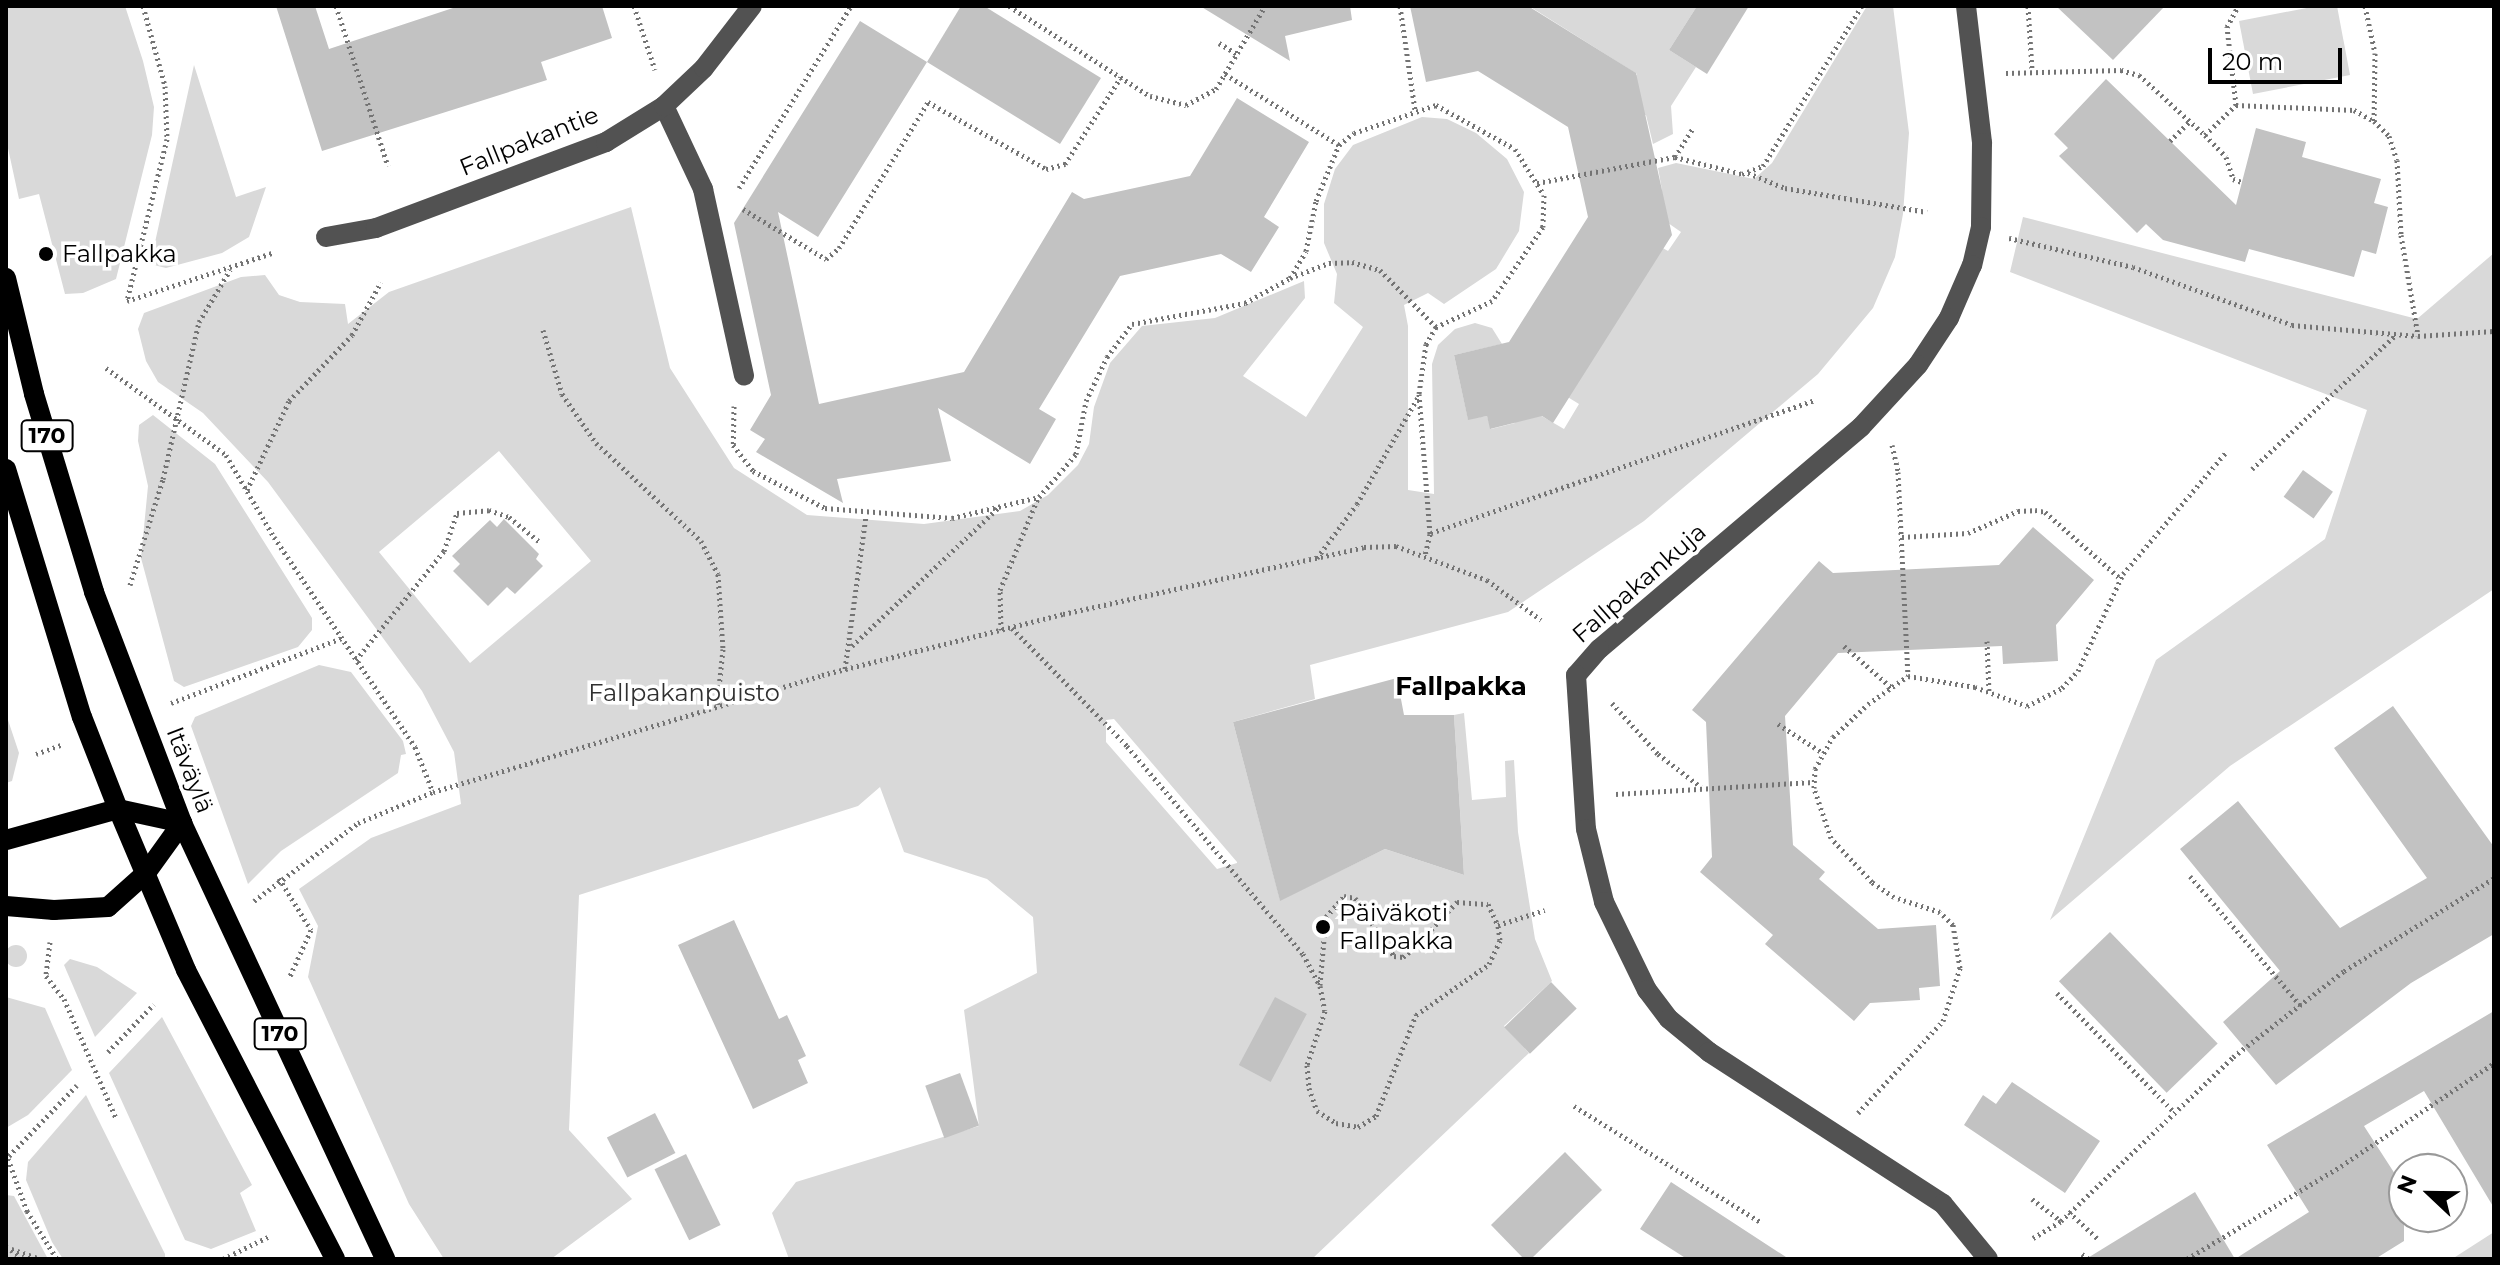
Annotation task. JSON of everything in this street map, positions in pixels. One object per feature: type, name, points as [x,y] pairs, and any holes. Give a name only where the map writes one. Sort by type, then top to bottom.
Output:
[{"type":"main road","name":"Itäväylä","points":[[6,278],[34,394],[94,592],[182,823],[385,1259]]},
{"type":"main road","name":"170","points":[[6,469],[82,717],[118,809],[186,970],[335,1259]]},
{"type":"main road","points":[[6,840],[118,809],[182,823],[146,873],[108,907],[54,910],[6,906]]},
{"type":"street","name":"Fallpakantie","points":[[326,237],[376,228],[568,159],[664,106],[704,68],[752,6]]},
{"type":"street","name":"Fallpakankuja","points":[[1966,6],[1982,143],[1981,227],[1972,265],[1949,318],[1918,365],[1861,427],[1599,649],[1576,675],[1586,829],[1604,902],[1647,990],[1669,1019],[1709,1052],[1943,1204],[1988,1259]]},
{"type":"street","points":[[664,106],[703,189],[744,376]]},
{"type":"path","points":[[143,6],[165,86],[167,139],[127,301],[272,253]]},
{"type":"path","points":[[336,6],[388,166]]},
{"type":"path","points":[[634,6],[648,47]]},
{"type":"path","points":[[851,6],[738,183],[744,210],[826,259],[839,248],[928,102],[1046,169],[1065,164],[1121,77]]},
{"type":"path","points":[[1009,6],[1150,96],[1186,105],[1216,89],[1265,6]]},
{"type":"path","points":[[1400,6],[1415,110]]},
{"type":"path","points":[[1747,172],[1763,166],[1862,6]]},
{"type":"path","points":[[2028,6],[2032,69]]},
{"type":"path","points":[[2236,6],[2227,27],[2236,105]]},
{"type":"path","points":[[2365,6],[2375,53],[2374,121]]},
{"type":"path","points":[[1219,43],[1237,54]]},
{"type":"path","points":[[1995,74],[2032,69],[2121,70],[2139,75],[2205,135],[2226,157],[2233,179],[2242,182]]},
{"type":"path","points":[[1225,74],[1339,145]]},
{"type":"path","points":[[1290,278],[1306,251],[1316,201],[1339,145],[1354,133],[1415,110],[1436,105],[1479,125],[1515,149],[1544,195],[1543,227],[1492,301],[1436,327],[1426,344],[1419,394],[1430,534],[1425,555]]},
{"type":"path","points":[[2205,135],[2236,105],[2354,110],[2374,121],[2389,136],[2397,160],[2401,235],[2418,336]]},
{"type":"path","points":[[2170,141],[2190,121]]},
{"type":"path","points":[[1675,157],[1693,128]]},
{"type":"path","points":[[1537,183],[1675,157],[1699,167],[1747,172],[1785,188],[1927,212]]},
{"type":"path","points":[[2005,237],[2133,267],[2292,325],[2418,336],[2494,331]]},
{"type":"path","points":[[1001,630],[1000,590],[1039,497],[1076,454],[1086,401],[1107,357],[1132,324],[1245,303],[1290,278],[1329,263],[1352,262],[1380,270],[1436,327]]},
{"type":"path","points":[[130,585],[177,421],[199,322],[230,269]]},
{"type":"path","points":[[247,490],[289,401],[352,335],[381,282]]},
{"type":"path","points":[[543,330],[562,394],[596,443],[701,541],[718,574],[723,649],[717,707]]},
{"type":"path","points":[[2252,469],[2397,334]]},
{"type":"path","points":[[106,368],[226,455],[415,747],[433,792]]},
{"type":"path","points":[[744,376],[735,387],[733,445],[753,471],[825,508],[866,515],[952,518],[1039,497]]},
{"type":"path","points":[[1316,558],[1357,504],[1419,394]]},
{"type":"path","points":[[1430,534],[1815,400]]},
{"type":"path","points":[[1892,445],[1902,537],[1908,676]]},
{"type":"path","points":[[1855,1117],[1874,1090],[1903,1067],[1943,1021],[1955,992],[1960,944],[1953,925],[1940,912],[1894,897],[1841,849],[1820,816],[1814,782],[1823,753],[1859,712],[1908,676],[2027,706],[2062,688],[2078,671],[2121,579],[2227,451]]},
{"type":"path","points":[[852,646],[1001,506]]},
{"type":"path","points":[[356,660],[444,551],[457,513],[489,510],[509,517],[541,543]]},
{"type":"path","points":[[1902,537],[1968,533],[2018,511],[2035,510],[2045,512],[2121,579]]},
{"type":"path","points":[[844,670],[852,646],[866,515]]},
{"type":"path","points":[[254,901],[279,878],[358,823],[433,792],[844,670],[1011,627],[1316,558],[1396,546],[1487,580],[1541,620]]},
{"type":"path","points":[[1011,627],[1127,746],[1284,926],[1320,986]]},
{"type":"path","points":[[166,705],[342,638]]},
{"type":"path","points":[[1987,641],[1989,694]]},
{"type":"path","points":[[1844,646],[1892,688]]},
{"type":"path","points":[[1612,703],[1658,754],[1703,788]]},
{"type":"path","points":[[1778,724],[1823,753]]},
{"type":"path","points":[[1615,794],[1814,782]]},
{"type":"path","points":[[2190,876],[2300,1005]]},
{"type":"path","points":[[279,878],[311,930],[296,963]]},
{"type":"path","points":[[2033,1238],[2061,1221],[2174,1112],[2300,1005],[2344,971],[2494,878]]},
{"type":"path","points":[[1344,896],[1355,898],[1394,956],[1403,957],[1415,947],[1457,902],[1488,904],[1498,925],[1500,940],[1489,964],[1416,1015],[1387,1097],[1376,1116],[1358,1127],[1336,1123],[1317,1111],[1309,1088],[1307,1065],[1325,1011],[1320,986],[1326,917],[1344,896]]},
{"type":"path","points":[[1498,925],[1545,910]]},
{"type":"path","points":[[46,976],[64,999],[116,1118]]},
{"type":"path","points":[[2057,993],[2174,1112]]},
{"type":"path","points":[[108,1052],[154,1004]]},
{"type":"path","points":[[2187,1259],[2341,1166],[2494,1063]]},
{"type":"path","points":[[57,1259],[27,1211],[8,1155],[77,1085]]},
{"type":"path","points":[[1574,1106],[1760,1222]]},
{"type":"path","points":[[2032,1199],[2061,1221]]},
{"type":"path","points":[[2069,1212],[2098,1239]]},
{"type":"path","points":[[223,1259],[270,1236]]},
{"type":"path","points":[[6,1247],[23,1259]]},
{"type":"path","points":[[6,1247],[41,1259]]},
{"type":"path","points":[[2082,1254],[2089,1259]]},
{"type":"green space","points":[[6,6],[125,6],[143,61],[154,107],[152,135],[116,279],[83,293],[65,294],[39,194],[19,199],[6,139]]},
{"type":"green space","points":[[1529,6],[1697,6],[1669,50],[1696,67],[1671,106],[1673,134],[1653,144],[1646,115],[1634,118],[1628,89],[1637,74]]},
{"type":"green space","name":"Fallpakanpuisto","points":[[1867,6],[1893,6],[1909,133],[1903,214],[1895,257],[1873,308],[1818,374],[1644,521],[1508,612],[1310,665],[1315,699],[1233,722],[1280,900],[1385,849],[1464,875],[1454,715],[1464,713],[1472,800],[1506,797],[1505,761],[1514,760],[1518,832],[1535,939],[1552,981],[1504,1026],[1529,1053],[1312,1259],[789,1259],[772,1213],[796,1182],[979,1126],[964,1010],[1037,973],[1033,917],[987,879],[904,852],[880,787],[858,806],[579,895],[569,1130],[632,1199],[551,1259],[444,1259],[409,1204],[308,977],[318,926],[299,889],[371,838],[461,804],[454,752],[422,691],[268,482],[203,413],[158,382],[146,361],[138,329],[144,313],[241,277],[265,275],[279,295],[300,302],[345,304],[348,324],[389,292],[631,207],[670,368],[734,468],[807,515],[924,524],[1020,511],[1048,495],[1078,465],[1089,444],[1094,407],[1110,363],[1142,326],[1215,318],[1304,281],[1305,298],[1243,376],[1306,417],[1363,327],[1334,303],[1337,274],[1324,243],[1324,204],[1335,169],[1353,145],[1422,117],[1447,119],[1476,133],[1507,159],[1524,192],[1519,231],[1496,269],[1444,304],[1428,293],[1404,305],[1408,326],[1408,490],[1434,494],[1432,364],[1438,345],[1455,329],[1475,323],[1492,328],[1502,344],[1454,355],[1468,419],[1487,416],[1491,429],[1515,423],[1512,410],[1526,407],[1564,429],[1579,404],[1566,396],[1661,247],[1668,251],[1681,232],[1658,216],[1662,190],[1658,168],[1676,163],[1754,179],[1772,163]],"holes":[[[499,451],[591,561],[470,663],[379,552]],[[1114,719],[1237,862],[1237,863],[1217,869],[1106,742],[1106,720]]]},
{"type":"green space","points":[[2317,6],[2337,6],[2350,75],[2253,94],[2239,21]]},
{"type":"green space","points":[[194,65],[236,197],[266,187],[249,237],[222,253],[166,268],[154,265],[152,256]]},
{"type":"green space","points":[[2023,217],[2417,319],[2494,253],[2494,589],[2230,766],[2050,920],[2156,660],[2325,539],[2367,410],[2010,272]]},
{"type":"green space","points":[[153,415],[215,464],[312,618],[312,630],[298,647],[184,687],[174,681],[141,558],[148,486],[138,441],[139,425]]},
{"type":"green space","points":[[319,665],[351,672],[403,741],[406,754],[401,755],[398,773],[281,851],[248,884],[191,726],[195,717]]},
{"type":"green space","points":[[6,714],[19,753],[12,781],[6,783]]},
{"type":"green space","points":[[16,945],[24,948],[27,956],[24,964],[16,967],[8,964],[5,956],[8,948]]},
{"type":"green space","points":[[70,959],[97,967],[137,993],[95,1037],[64,965]]},
{"type":"green space","points":[[6,997],[45,1008],[72,1070],[28,1115],[6,1128]]},
{"type":"green space","points":[[162,1017],[252,1185],[240,1193],[256,1231],[211,1249],[185,1240],[109,1073]]},
{"type":"green space","points":[[86,1095],[165,1259],[63,1259],[52,1242],[26,1180],[28,1162]]},
{"type":"green space","points":[[6,1195],[14,1196],[48,1259],[6,1259]]},
{"type":"green space","points":[[2494,1232],[2494,1259],[2452,1259]]},
{"type":"building","points":[[276,6],[315,6],[329,49],[459,6],[602,6],[612,38],[541,62],[547,80],[322,151]]},
{"type":"building","points":[[961,6],[984,6],[1101,78],[1060,144],[927,62]]},
{"type":"building","points":[[1200,6],[1350,6],[1352,20],[1285,36],[1290,61]]},
{"type":"building","points":[[1410,6],[1528,6],[1636,73],[1672,235],[1553,423],[1542,416],[1490,429],[1487,416],[1468,420],[1454,355],[1509,342],[1588,217],[1568,127],[1478,71],[1426,82]]},
{"type":"building","points":[[1697,6],[1749,6],[1707,74],[1669,50]]},
{"type":"building","points":[[2056,6],[2165,6],[2113,60]]},
{"type":"building","points":[[860,21],[927,62],[818,237],[778,212],[819,404],[964,372],[1072,192],[1084,199],[1190,176],[1237,98],[1309,142],[1264,217],[1279,227],[1251,272],[1221,254],[1120,276],[1039,409],[1056,419],[1030,464],[938,408],[951,461],[837,479],[843,503],[756,452],[765,439],[750,430],[771,395],[734,223]]},
{"type":"building","points":[[2106,79],[2236,205],[2256,128],[2306,142],[2302,157],[2381,179],[2374,203],[2388,207],[2376,254],[2362,250],[2354,277],[2249,249],[2245,262],[2163,240],[2146,224],[2137,233],[2059,156],[2068,148],[2054,134]]},
{"type":"building","points":[[2303,470],[2333,492],[2314,518],[2284,497]]},
{"type":"building","points":[[504,519],[539,554],[536,559],[543,566],[515,594],[507,587],[488,606],[453,571],[460,564],[452,556],[490,520],[497,527]]},
{"type":"building","points":[[2033,527],[2094,580],[2056,625],[2058,661],[2003,664],[2002,646],[1838,653],[1785,716],[1793,845],[1825,872],[1819,879],[1878,929],[1936,925],[1940,986],[1919,988],[1920,1000],[1870,1003],[1854,1021],[1765,944],[1773,935],[1700,872],[1712,857],[1706,722],[1692,710],[1819,561],[1833,573],[1999,565]]},
{"type":"building","points":[[1397,678],[1404,715],[1454,715],[1464,875],[1385,849],[1280,901],[1233,722]]},
{"type":"building","points":[[2393,706],[2494,847],[2494,934],[2411,983],[2276,1085],[2223,1022],[2280,971],[2180,849],[2238,801],[2340,928],[2427,878],[2334,748]]},
{"type":"building","points":[[734,920],[779,1019],[787,1015],[806,1056],[798,1060],[808,1083],[753,1109],[678,945]]},
{"type":"building","points":[[2110,932],[2218,1043],[2167,1093],[2059,981]]},
{"type":"building","points":[[1551,982],[1577,1009],[1530,1054],[1504,1027]]},
{"type":"building","points":[[1275,997],[1307,1014],[1271,1082],[1239,1065]]},
{"type":"building","points":[[2494,1011],[2494,1208],[2468,1165],[2468,1153],[2461,1153],[2424,1091],[2364,1126],[2388,1163],[2388,1233],[2404,1233],[2404,1241],[2375,1259],[2235,1259],[2309,1212],[2267,1145]]},
{"type":"building","points":[[960,1073],[979,1126],[944,1138],[925,1086]]},
{"type":"building","points":[[2012,1082],[2100,1141],[2065,1193],[1964,1125],[1983,1095],[1996,1104]]},
{"type":"building","points":[[655,1113],[675,1153],[627,1178],[607,1138]]},
{"type":"building","points":[[1565,1152],[1602,1190],[1531,1259],[1524,1259],[1491,1225]]},
{"type":"building","points":[[686,1154],[721,1225],[689,1240],[655,1169]]},
{"type":"building","points":[[1671,1182],[1789,1259],[1687,1259],[1640,1229]]},
{"type":"building","points":[[2195,1192],[2235,1259],[2086,1259]]},
{"type":"place","name":"Fallpakka","points":[[46,254]]},
{"type":"place","name":"Päiväkoti Fallpakka","points":[[1323,927]]},
{"type":"district","name":"Fallpakka","points":[[1461,687]]}]
